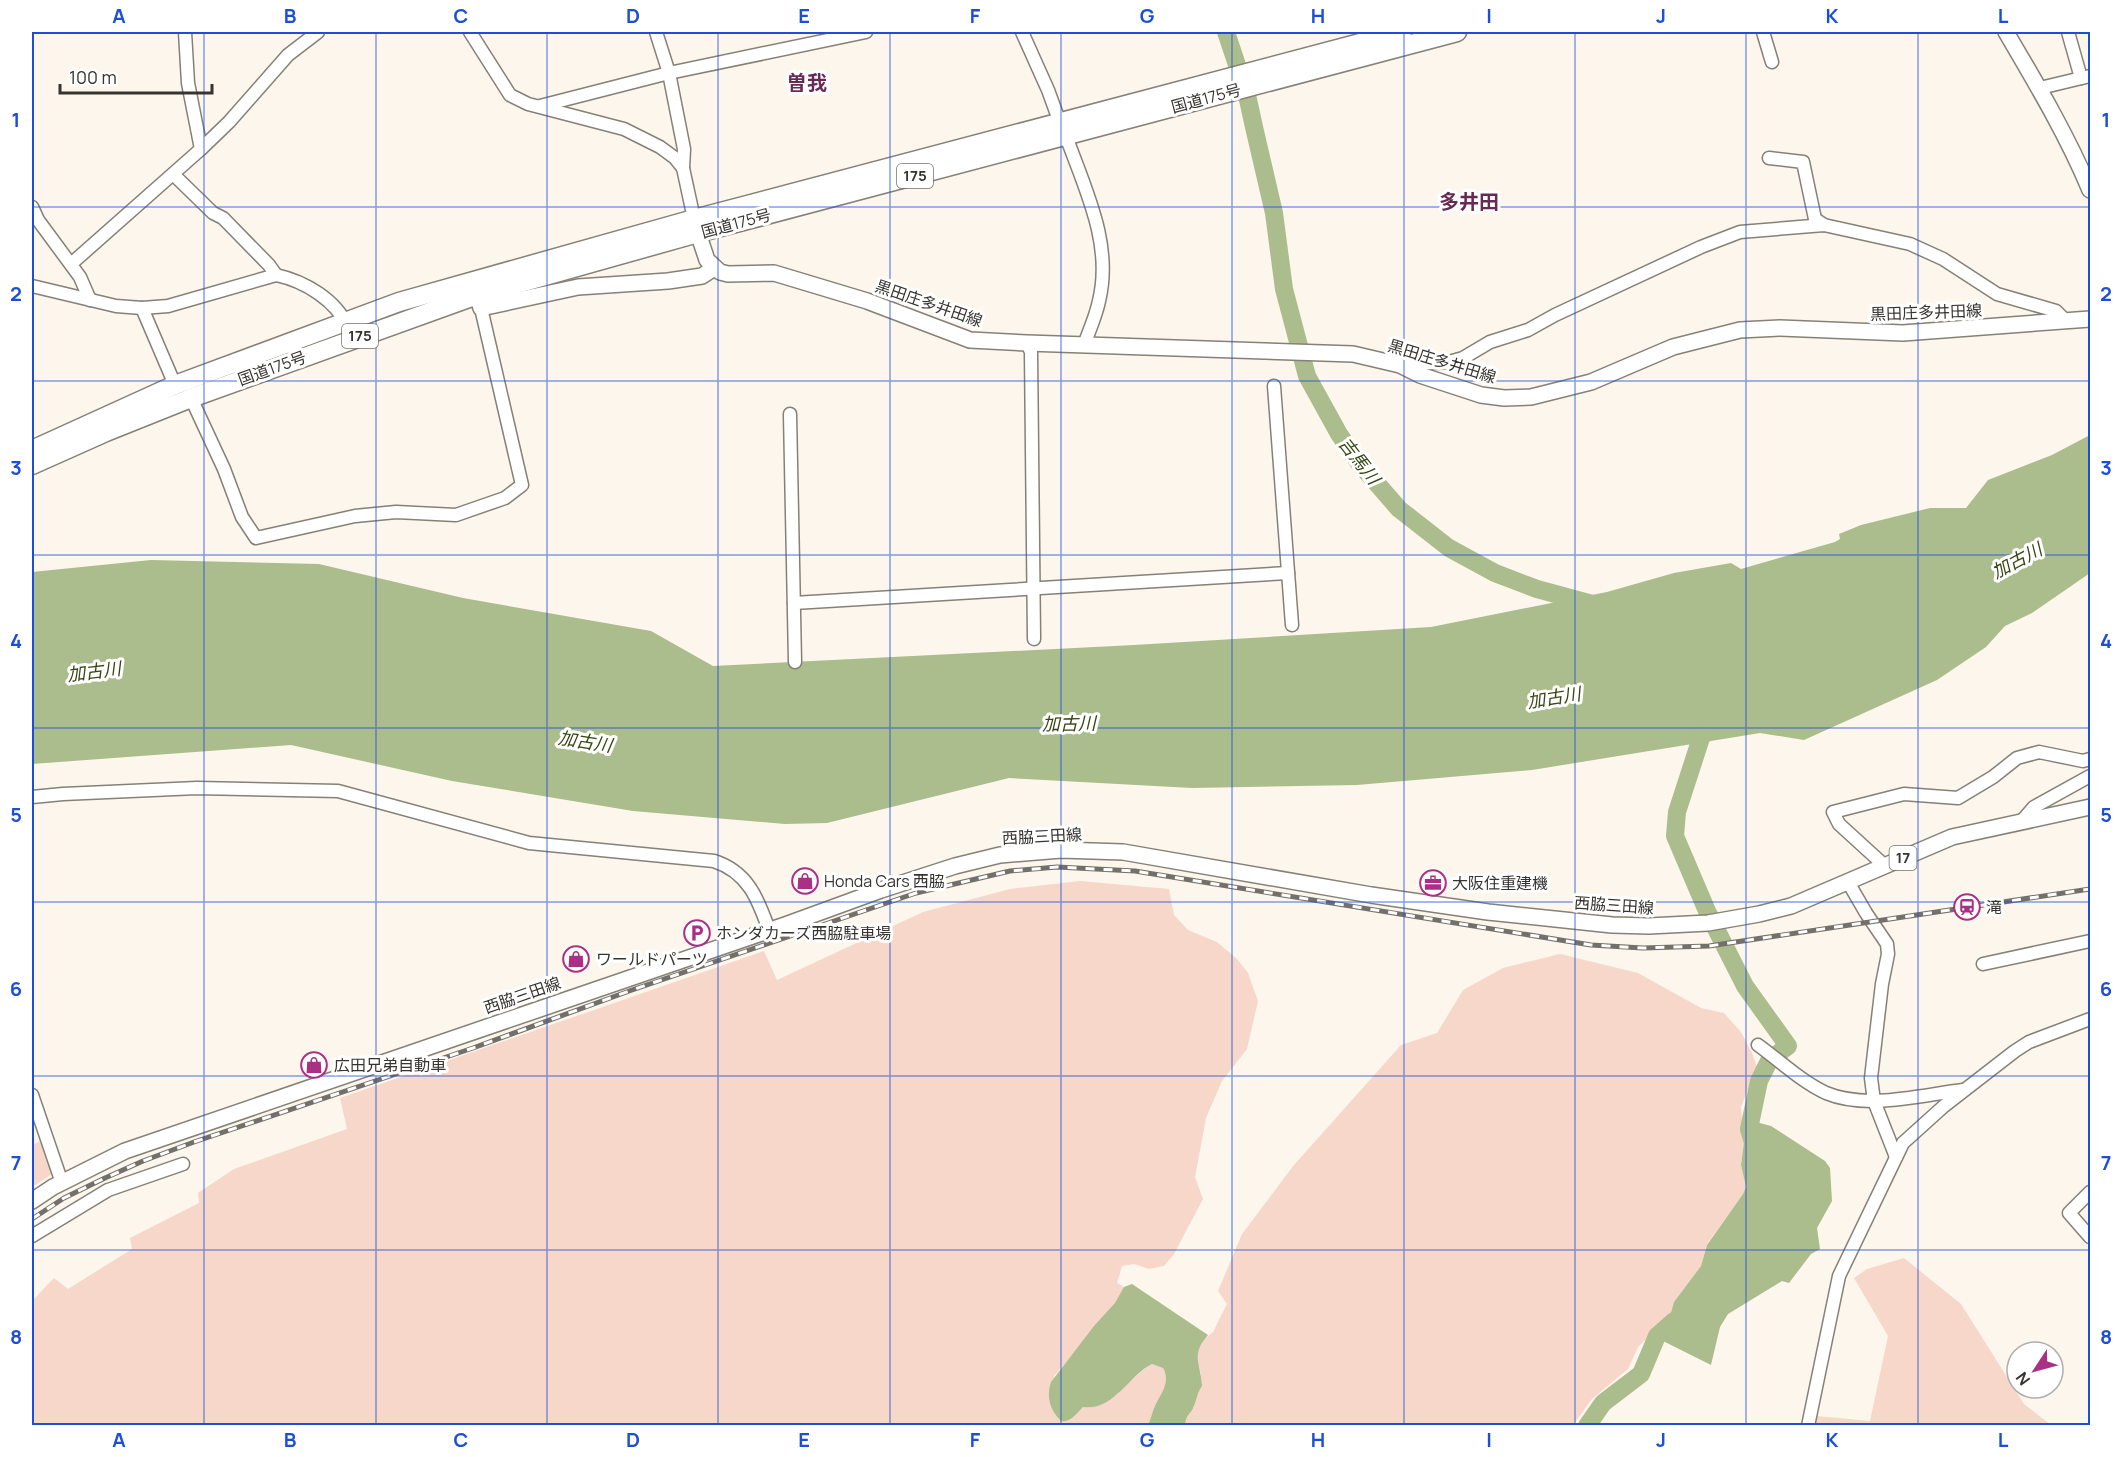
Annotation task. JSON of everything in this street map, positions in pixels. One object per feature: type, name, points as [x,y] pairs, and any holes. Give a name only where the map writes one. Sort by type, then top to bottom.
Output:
[{"type":"highway","name":"国道175号","points":[[1307,64],[1402,32]]},
{"type":"highway","name":"国道175号","points":[[32,465],[349,331],[409,299],[1063,130],[1307,64],[1457,32]]},
{"type":"highway","name":"国道175号","points":[[32,450],[175,385],[349,331],[479,301],[696,226]]},
{"type":"main road","points":[[2006,32],[2040,88],[2091,190]]},
{"type":"main road","points":[[479,301],[578,287],[668,281],[702,276],[714,268],[707,260],[696,226]]},
{"type":"main road","name":"黒田庄多井田線","points":[[714,268],[728,274],[774,273],[867,301],[970,340],[1027,344],[1353,354],[1400,365],[1420,375],[1481,395],[1503,398],[1531,397],[1591,382],[1674,347],[1740,330],[1780,328],[1903,333],[2091,319]]},
{"type":"main road","name":"西脇三田線","points":[[32,1201],[125,1151],[881,890],[956,866],[1000,855],[1060,850],[1123,852],[1371,895],[1488,912],[1612,925],[1648,926],[1714,922],[1791,906],[1952,837],[2091,807]]},
{"type":"street","points":[[185,32],[188,83],[201,149]]},
{"type":"street","points":[[71,264],[174,175],[229,122],[288,56],[318,32]]},
{"type":"street","points":[[470,32],[510,94],[528,104],[624,129],[660,147],[675,158],[683,168]]},
{"type":"street","points":[[656,32],[669,73],[684,149],[683,168],[696,226]]},
{"type":"street","points":[[540,106],[669,73],[866,32]]},
{"type":"street","points":[[1022,32],[1048,90],[1099,230],[1103,271],[1099,302],[1084,345]]},
{"type":"street","points":[[1763,32],[1772,62]]},
{"type":"street","points":[[2040,88],[2086,77],[2068,32]]},
{"type":"street","points":[[1768,159],[1803,162],[1815,219],[1824,225]]},
{"type":"street","points":[[174,175],[213,213],[223,218],[276,275]]},
{"type":"street","points":[[32,207],[38,220],[80,277],[90,300]]},
{"type":"street","points":[[1400,365],[1449,362],[1463,358],[1490,342],[1528,330],[1555,315],[1701,247],[1740,232],[1824,225],[1910,244],[1943,259],[1997,294],[2056,311],[2066,320]]},
{"type":"street","points":[[32,286],[90,300],[142,308],[168,306],[276,275],[291,279],[318,293],[333,306],[349,331]]},
{"type":"street","points":[[191,398],[224,469],[242,517],[256,538],[355,516],[396,512],[456,515],[477,509],[506,498],[522,485],[479,301]]},
{"type":"street","points":[[142,308],[175,385]]},
{"type":"street","points":[[1027,344],[1031,352],[1034,639]]},
{"type":"street","points":[[1274,386],[1292,625]]},
{"type":"street","points":[[790,414],[795,662]]},
{"type":"street","points":[[794,603],[1288,573]]},
{"type":"street","points":[[1885,866],[1839,824],[1833,812],[1904,794],[1958,798],[1993,777],[2017,758],[2038,752],[2083,760],[2091,759]]},
{"type":"street","points":[[2021,822],[2034,807],[2091,776]]},
{"type":"street","points":[[32,797],[197,789],[338,791],[529,843],[714,861],[727,865],[746,880],[762,910],[769,930]]},
{"type":"street","points":[[1848,882],[1866,914],[1887,944],[1888,954],[1882,984],[1871,1078],[1874,1101],[1896,1156]]},
{"type":"street","points":[[1983,964],[2091,941]]},
{"type":"street","points":[[1808,1425],[1839,1276],[1903,1143],[1965,1089],[2029,1042],[2091,1019]]},
{"type":"street","points":[[1758,1045],[1813,1086],[1827,1094],[1855,1101],[1874,1101],[1965,1089]]},
{"type":"street","points":[[32,1095],[62,1183]]},
{"type":"street","points":[[32,1236],[108,1190],[183,1164]]},
{"type":"street","points":[[2091,1192],[2069,1213],[2091,1237]]},
{"type":"shaded area","points":[[1080,881],[1169,889],[1174,915],[1188,930],[1217,942],[1237,959],[1248,973],[1258,1001],[1247,1049],[1222,1081],[1206,1118],[1195,1177],[1203,1199],[1174,1254],[1164,1266],[1149,1269],[1134,1264],[1122,1266],[1117,1283],[1124,1287],[1119,1298],[1054,1376],[1071,1418],[1083,1407],[1117,1395],[1148,1366],[1152,1364],[1163,1368],[1166,1383],[1148,1425],[32,1426],[32,1301],[54,1278],[68,1289],[132,1249],[130,1238],[199,1203],[198,1193],[234,1169],[347,1129],[340,1098],[764,951],[777,980],[923,912],[1010,889]]},
{"type":"shaded area","points":[[1560,954],[1638,973],[1701,1008],[1724,1013],[1741,1032],[1757,1067],[1741,1107],[1744,1142],[1741,1165],[1746,1187],[1707,1244],[1701,1266],[1674,1302],[1670,1316],[1638,1347],[1628,1369],[1592,1399],[1573,1425],[1185,1426],[1186,1415],[1194,1407],[1201,1374],[1196,1359],[1200,1343],[1213,1332],[1227,1304],[1218,1291],[1242,1234],[1294,1165],[1401,1045],[1437,1033],[1463,990],[1503,968]]},
{"type":"shaded area","points":[[43,1140],[53,1166],[52,1174],[32,1187],[32,1145]]},
{"type":"shaded area","points":[[1904,1258],[1961,1304],[2005,1374],[2005,1400],[2021,1400],[2051,1425],[1814,1426],[1816,1416],[1870,1421],[1888,1336],[1854,1278],[1867,1269]]},
{"type":"water","name":"加古川","points":[[2090,435],[2090,573],[2032,613],[2005,626],[1986,647],[1937,680],[1804,740],[1760,733],[1532,770],[1357,785],[1192,788],[1009,778],[827,823],[785,824],[633,811],[452,781],[291,745],[32,764],[32,572],[151,560],[319,564],[463,598],[651,631],[713,666],[1134,645],[1431,627],[1607,592],[1674,573],[1731,563],[1741,569],[1835,542],[1840,539],[1839,534],[1861,525],[1930,508],[1966,508],[1988,480],[2052,455]]},
{"type":"water","points":[[1743,1121],[1755,1125],[1756,1122],[1771,1126],[1825,1161],[1830,1168],[1832,1201],[1817,1228],[1820,1249],[1811,1254],[1789,1283],[1782,1281],[1728,1314],[1720,1327],[1711,1365],[1651,1335],[1670,1316],[1674,1302],[1701,1266],[1707,1245],[1743,1194],[1746,1187],[1741,1165],[1744,1142]]},
{"type":"water","points":[[1132,1284],[1208,1335],[1199,1348],[1198,1354],[1202,1386],[1185,1425],[1148,1425],[1166,1383],[1163,1368],[1152,1364],[1143,1369],[1103,1404],[1083,1407],[1070,1419],[1061,1421],[1050,1403],[1051,1382],[1094,1326],[1115,1303],[1124,1287]]},
{"type":"waterway","name":"吉馬川","points":[[1226,32],[1247,95],[1274,213],[1284,289],[1307,376],[1339,434],[1359,463],[1399,509],[1449,548],[1495,573],[1537,589],[1596,605]]},
{"type":"waterway","points":[[1712,722],[1701,738],[1677,812],[1675,836],[1707,911],[1745,986],[1788,1046],[1776,1055]]},
{"type":"waterway","points":[[1754,1146],[1749,1129],[1759,1081],[1770,1059]]},
{"type":"waterway","points":[[1587,1426],[1603,1403],[1641,1374],[1657,1336],[1674,1321]]},
{"type":"railway","points":[[32,1219],[64,1198],[105,1178],[194,1142],[473,1048],[632,990],[916,893],[1010,871],[1057,867],[1135,871],[1591,945],[1643,948],[1709,946],[2090,889]]},
{"type":"place","name":"Honda Cars 西脇","points":[[805,881]]},
{"type":"place","name":"大阪住重建機","points":[[1433,883]]},
{"type":"place","name":"滝","points":[[1967,907]]},
{"type":"place","name":"ホンダカーズ西脇駐車場","points":[[697,933]]},
{"type":"place","name":"ワールドパーツ","points":[[576,959]]},
{"type":"place","name":"広田兄弟自動車","points":[[314,1065]]},
{"type":"district","name":"曽我","points":[[807,83]]},
{"type":"district","name":"多井田","points":[[1469,202]]}]
